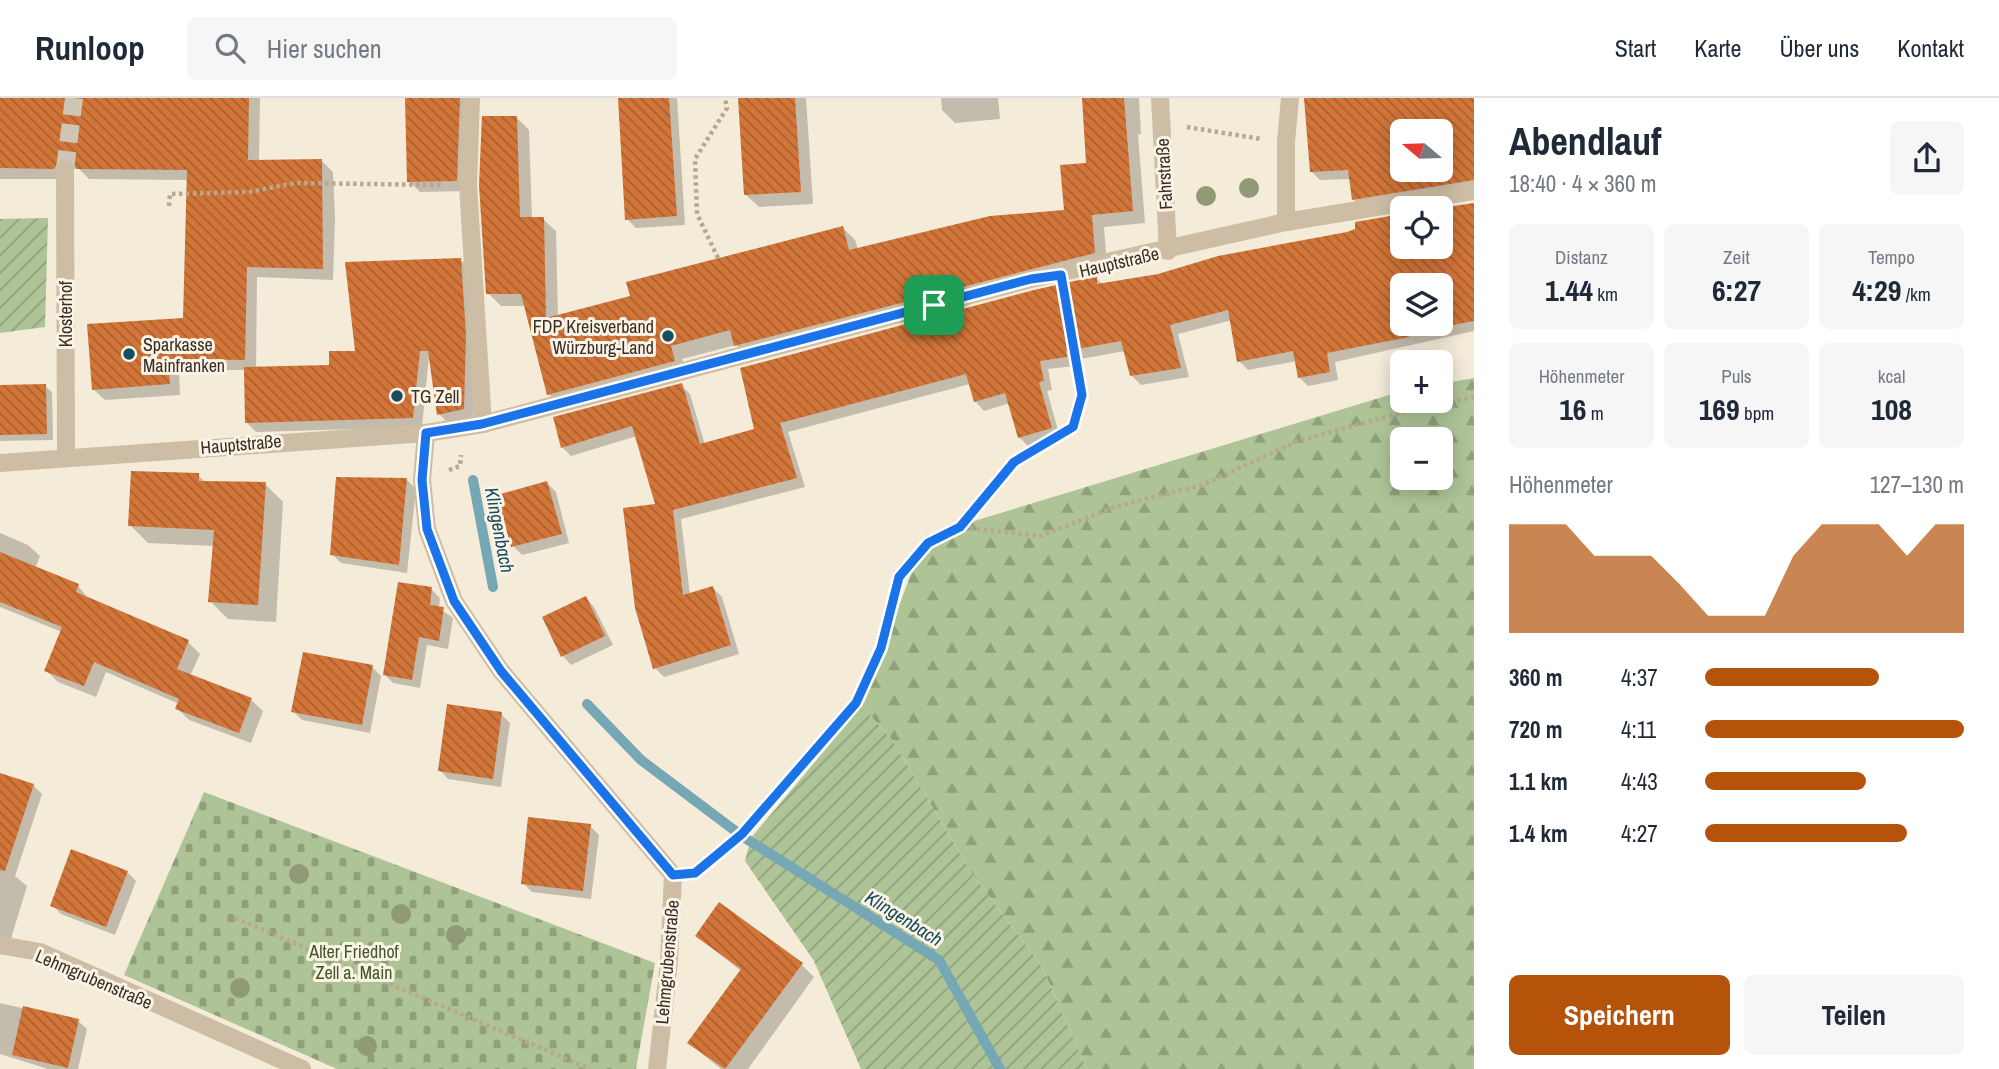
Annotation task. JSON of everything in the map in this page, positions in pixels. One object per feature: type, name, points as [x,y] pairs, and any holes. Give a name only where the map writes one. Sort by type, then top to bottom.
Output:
[{"type":"street","points":[[471,98],[468,185],[482,424]]},
{"type":"street","name":"Fahrstraße","points":[[1160,98],[1168,251]]},
{"type":"street","points":[[1286,222],[1286,142],[1290,98]]},
{"type":"street","name":"Klosterhof","points":[[65,169],[65,458]]},
{"type":"street","name":"Hauptstraße","points":[[0,463],[426,433],[482,424],[1018,283],[1286,222],[1474,191]]},
{"type":"street","name":"Lehmgrubenstraße","points":[[426,433],[422,480],[427,529],[454,601],[501,671],[673,875],[669,962],[657,1069]]},
{"type":"street","name":"Lehmgrubenstraße","points":[[0,944],[40,953],[302,1069]]},
{"type":"path","points":[[718,258],[697,214],[695,159],[727,108],[725,98]]},
{"type":"path","points":[[1162,123],[1286,142]]},
{"type":"path","points":[[169,206],[170,194],[248,192],[295,183],[468,185]]},
{"type":"path","points":[[673,875],[695,873],[742,834],[856,703],[881,648],[899,577],[928,543],[960,527],[1014,462],[1073,427],[1082,395],[1061,275]]},
{"type":"path","points":[[960,527],[1041,536],[1114,507],[1202,485],[1298,442],[1408,411],[1474,397]]},
{"type":"path","points":[[235,918],[590,1069]]},
{"type":"green space","points":[[48,218],[45,327],[0,333],[0,219]]},
{"type":"green space","points":[[1474,378],[1474,1069],[1087,1069],[1041,965],[973,875],[893,741],[862,706],[925,536],[1390,395],[1390,413],[1453,413],[1453,382]]},
{"type":"green space","points":[[862,706],[893,741],[973,875],[1041,965],[1087,1069],[861,1069],[814,961],[745,861],[751,838]]},
{"type":"green space","name":"Alter Friedhof Zell a. Main","points":[[204,792],[655,963],[636,1069],[337,1069],[124,975]]},
{"type":"building","points":[[0,98],[249,98],[248,160],[322,159],[323,269],[247,267],[245,360],[168,359],[170,384],[92,390],[87,324],[183,318],[187,170],[76,169],[74,163],[66,158],[59,160],[54,169],[0,168]]},
{"type":"building","points":[[405,98],[460,98],[457,181],[407,182]]},
{"type":"building","points":[[618,98],[669,98],[677,216],[625,220]]},
{"type":"building","points":[[738,98],[795,98],[801,192],[744,195]]},
{"type":"building","points":[[1082,98],[1124,98],[1133,211],[1092,215],[1095,253],[734,346],[730,330],[671,346],[675,361],[547,395],[521,294],[486,294],[479,185],[482,116],[517,116],[520,217],[544,217],[546,318],[630,296],[626,282],[843,226],[849,250],[990,216],[1064,210],[1060,165],[1086,163]]},
{"type":"building","points":[[1304,98],[1474,98],[1474,180],[1352,200],[1348,170],[1310,172]]},
{"type":"building","points":[[1474,203],[1474,321],[1453,325],[1453,273],[1390,273],[1390,336],[1409,337],[1327,353],[1330,372],[1298,378],[1293,351],[1237,362],[1228,310],[1170,325],[1181,368],[1130,376],[1121,341],[1066,351],[1067,357],[1040,361],[1044,381],[1039,382],[1052,428],[1018,438],[1005,393],[974,402],[966,374],[780,423],[797,478],[673,510],[683,595],[713,586],[731,645],[653,669],[635,608],[623,508],[655,504],[632,426],[561,448],[553,417],[682,383],[700,444],[754,429],[740,368],[1034,290],[1097,276],[1097,284],[1158,274],[1218,256],[1347,232],[1355,229],[1355,222],[1390,216],[1390,259],[1453,259],[1453,206]]},
{"type":"building","points":[[461,258],[466,335],[464,409],[437,415],[428,351],[420,351],[413,418],[245,423],[244,367],[329,365],[329,351],[355,351],[345,262]]},
{"type":"building","points":[[46,384],[47,434],[0,435],[0,385]]},
{"type":"building","points":[[131,471],[199,473],[199,481],[266,482],[258,605],[208,602],[214,530],[128,526]]},
{"type":"building","points":[[336,477],[407,478],[399,565],[330,555]]},
{"type":"building","points":[[547,481],[562,534],[511,547],[497,495]]},
{"type":"building","points":[[0,552],[79,584],[76,592],[189,640],[177,669],[252,698],[239,733],[175,709],[179,699],[94,662],[84,686],[44,671],[62,627],[0,602]]},
{"type":"building","points":[[398,582],[432,587],[430,605],[444,607],[439,641],[419,637],[412,680],[383,675]]},
{"type":"building","points":[[586,596],[605,636],[561,657],[542,617]]},
{"type":"building","points":[[303,652],[373,665],[362,725],[291,712]]},
{"type":"building","points":[[447,704],[502,712],[493,779],[438,771]]},
{"type":"building","points":[[0,773],[34,784],[5,871],[0,870]]},
{"type":"building","points":[[528,817],[591,824],[583,891],[521,884]]},
{"type":"building","points":[[71,849],[128,871],[106,927],[50,906]]},
{"type":"building","points":[[719,902],[803,963],[725,1069],[687,1043],[741,969],[695,936]]},
{"type":"building","points":[[23,1006],[79,1019],[68,1068],[12,1055]]},
{"type":"waterway","name":"Klingenbach","points":[[473,480],[493,587]]},
{"type":"waterway","name":"Klingenbach","points":[[587,704],[641,760],[738,833]]},
{"type":"waterway","name":"Klingenbach","points":[[745,838],[939,960],[1000,1069]]},
{"type":"tunnel","points":[[65,169],[74,98]]},
{"type":"place","name":"FDP Kreisverband Würzburg-Land","points":[[668,336]]},
{"type":"place","name":"Sparkasse Mainfranken","points":[[129,354]]},
{"type":"place","name":"TG Zell","points":[[397,396]]},
{"type":"route","points":[[1061,275],[1082,395],[1073,427],[1014,462],[960,527],[928,543],[899,577],[881,648],[856,703],[742,834],[695,873],[673,875],[501,671],[454,601],[427,529],[422,480],[426,433],[482,424],[934,305],[1031,279],[1061,275]]}]
